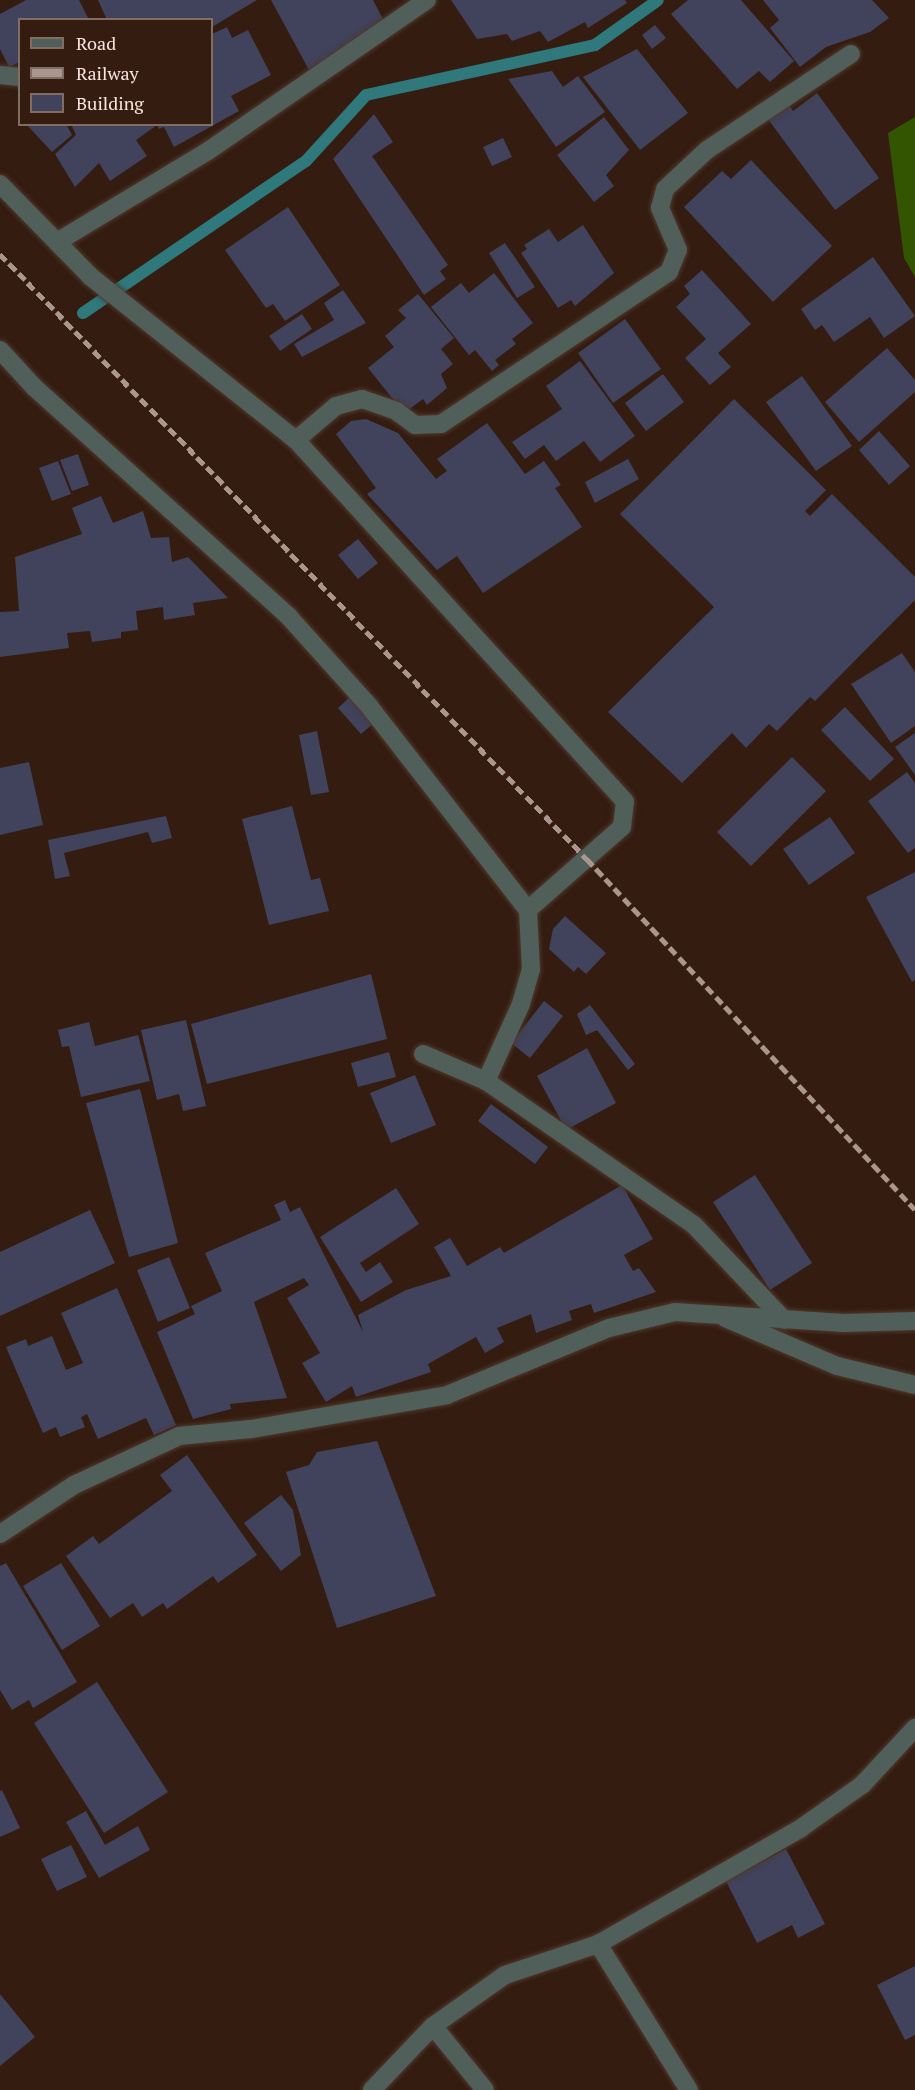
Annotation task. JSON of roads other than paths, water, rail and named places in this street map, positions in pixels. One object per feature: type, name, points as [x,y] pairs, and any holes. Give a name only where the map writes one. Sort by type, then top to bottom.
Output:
[{"type":"street","points":[[57,242],[208,151],[427,0]]},
{"type":"street","points":[[296,440],[336,406],[362,399],[396,411],[415,425],[441,424],[669,272],[678,250],[660,208],[665,189],[707,150],[851,54]]},
{"type":"street","points":[[0,75],[18,76]]},
{"type":"street","points":[[0,184],[91,277],[156,332],[296,440],[625,802],[628,811],[622,826],[528,910]]},
{"type":"street","points":[[0,350],[34,387],[289,617],[369,706],[528,910],[531,969],[521,1004],[486,1081]]},
{"type":"street","points":[[423,1054],[486,1081],[694,1224],[784,1320]]},
{"type":"street","points":[[0,1533],[74,1485],[179,1436],[251,1430],[447,1395],[609,1328],[675,1312],[713,1312],[784,1320],[914,1321]]},
{"type":"street","points":[[713,1312],[837,1366],[915,1385]]},
{"type":"street","points":[[372,2090],[433,2026],[505,1975],[598,1944],[801,1828],[862,1785],[915,1728]]},
{"type":"street","points":[[598,1944],[689,2090]]},
{"type":"street","points":[[433,2026],[485,2090]]},
{"type":"waterway","points":[[83,313],[306,161],[366,95],[595,45],[658,0]]},
{"type":"railway","points":[[0,254],[587,859],[915,1209]]}]
